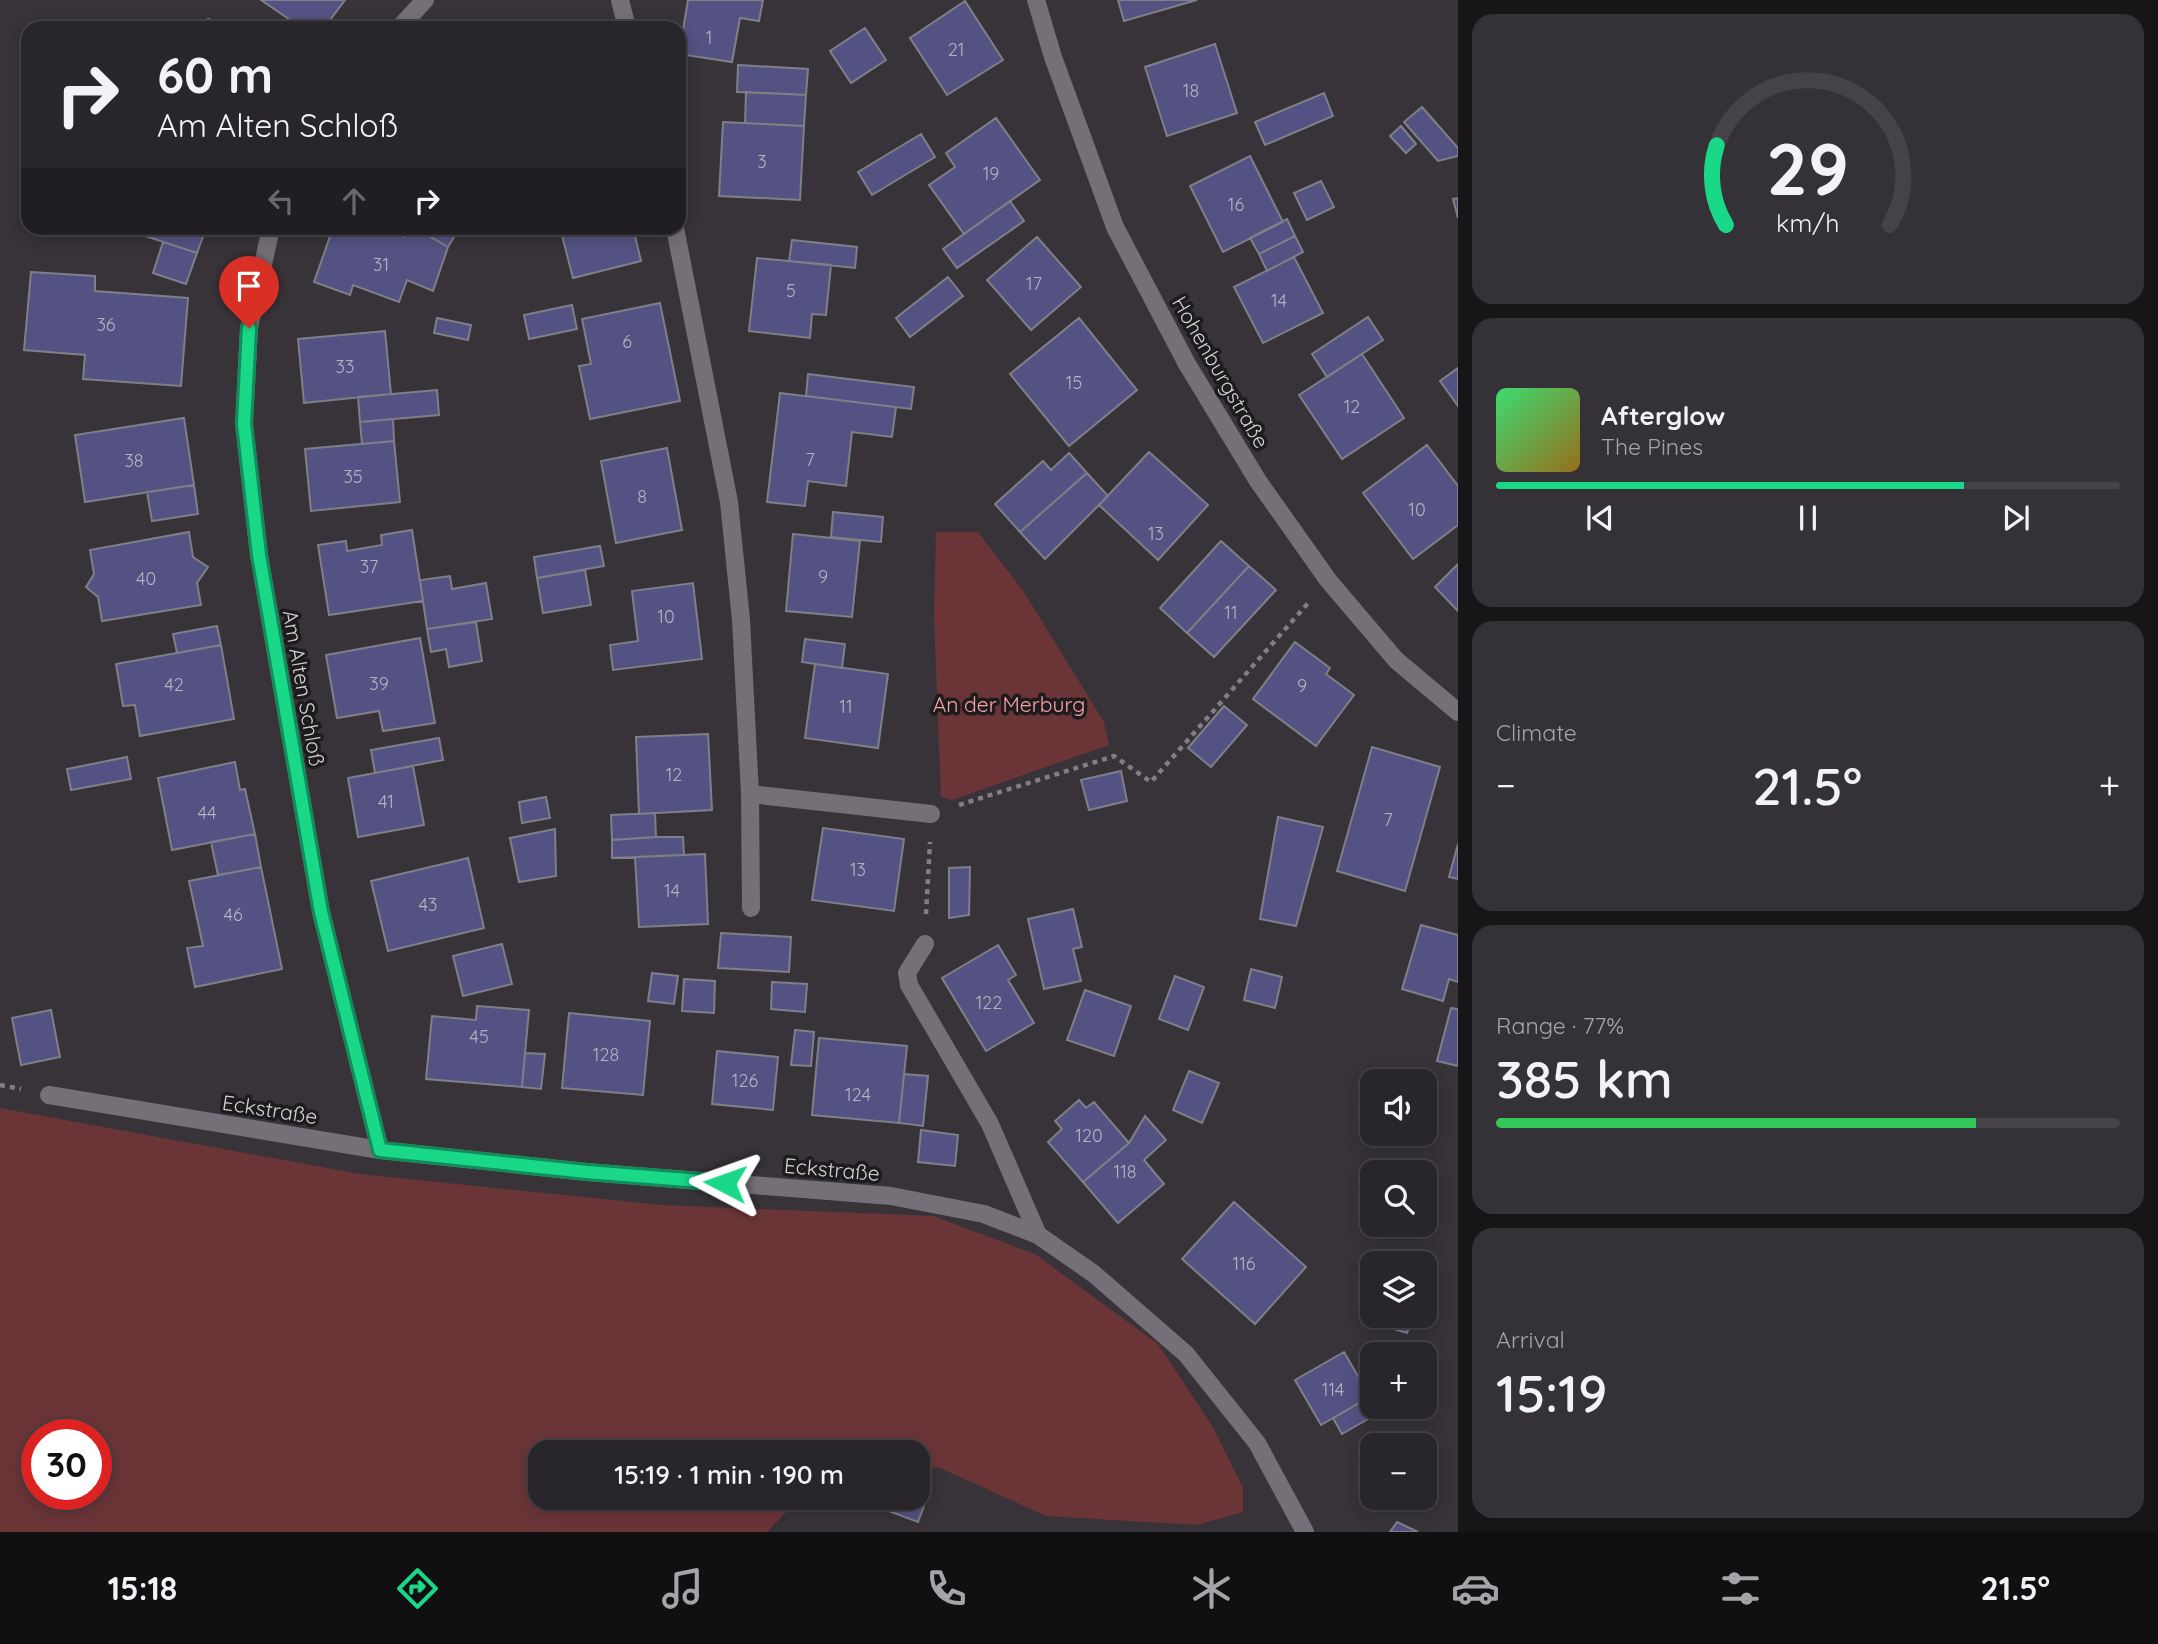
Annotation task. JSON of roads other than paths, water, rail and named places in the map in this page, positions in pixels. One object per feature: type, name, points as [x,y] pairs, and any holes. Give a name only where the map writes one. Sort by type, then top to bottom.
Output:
[{"type":"street","points":[[406,21],[425,0]]},
{"type":"street","points":[[620,0],[625,21]]},
{"type":"street","name":"Hohenburgstraße","points":[[1036,0],[1053,57],[1115,227],[1194,376],[1258,481],[1328,580],[1396,660],[1458,712]]},
{"type":"street","name":"Am Alten Schloß","points":[[269,235],[249,328],[244,424],[257,542],[321,912],[380,1150]]},
{"type":"street","points":[[676,235],[729,502],[741,620],[750,794],[751,908]]},
{"type":"street","points":[[750,794],[931,814]]},
{"type":"street","points":[[925,944],[907,973],[909,985],[990,1124],[1038,1235]]},
{"type":"street","name":"Eckstraße","points":[[50,1095],[380,1150],[587,1172],[891,1196],[984,1214],[1038,1235],[1094,1274],[1186,1354],[1256,1443],[1305,1532]]},
{"type":"park label","name":"An der Merburg","points":[[1009,704]]}]
